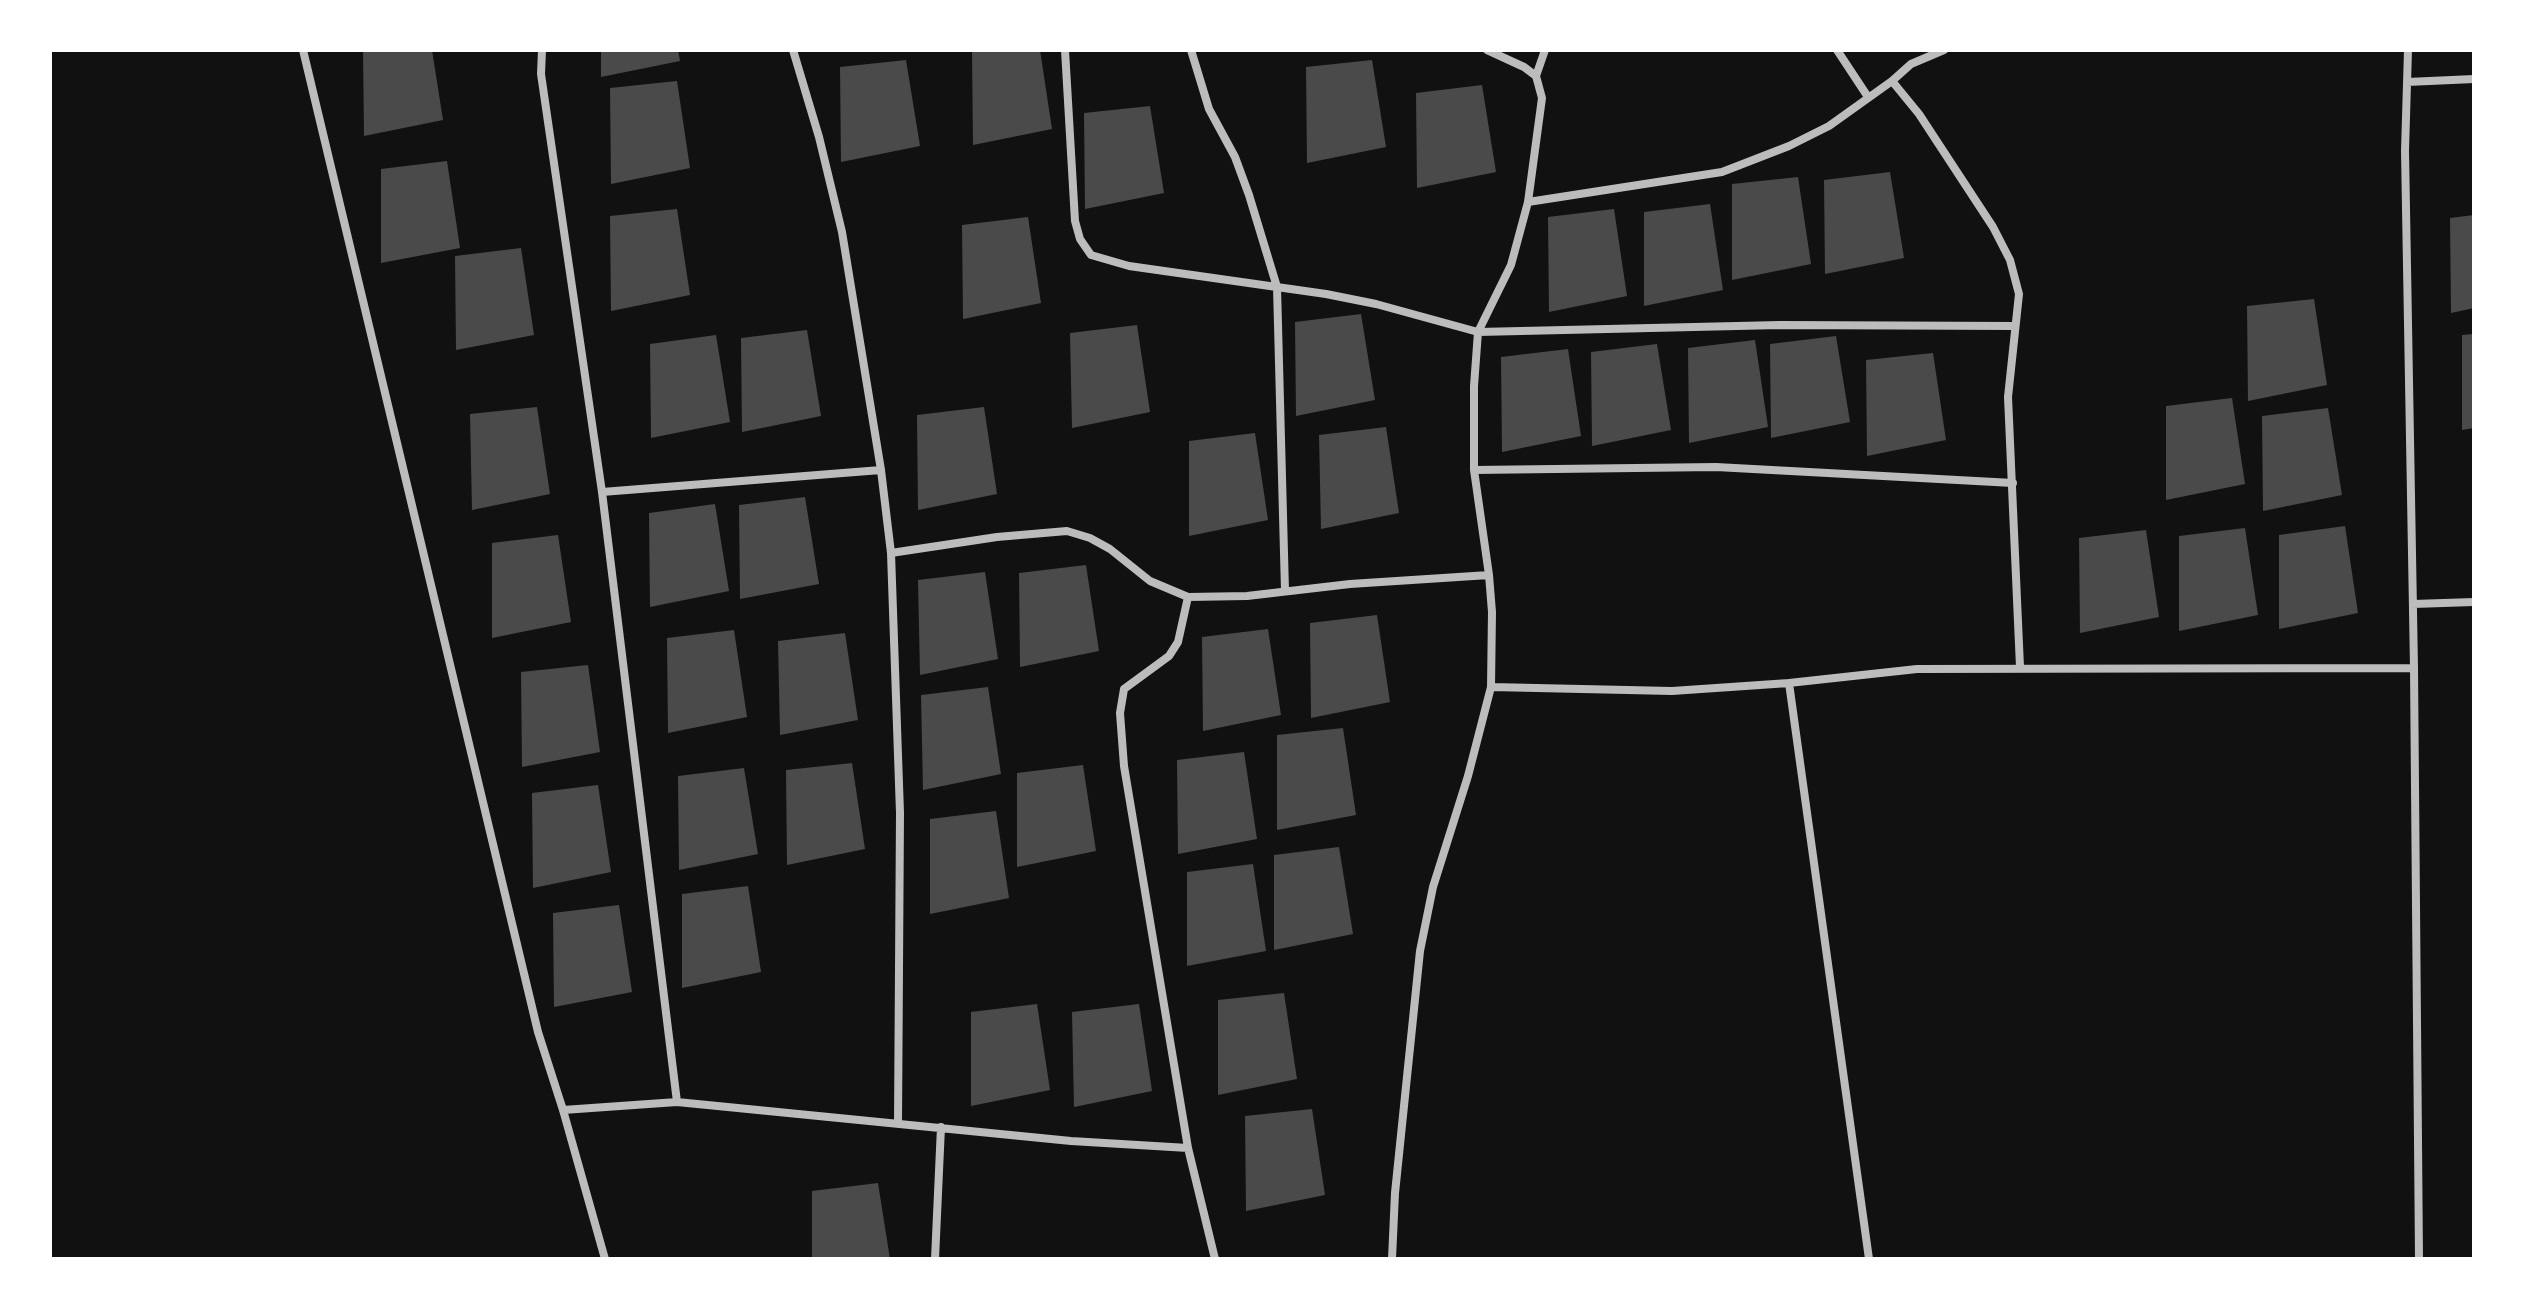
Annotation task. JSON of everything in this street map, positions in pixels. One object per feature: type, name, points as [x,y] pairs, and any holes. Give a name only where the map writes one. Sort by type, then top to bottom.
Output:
[{"type":"street","points":[[303,50],[538,1032],[605,1259]]},
{"type":"street","points":[[542,50],[541,74],[602,492],[677,1102]]},
{"type":"street","points":[[793,50],[819,137],[842,232],[881,470],[891,553],[900,813],[898,1123]]},
{"type":"street","points":[[1065,50],[1075,221],[1080,239],[1091,255],[1129,266],[1376,304],[1478,332],[1780,325],[2015,326]]},
{"type":"street","points":[[1191,50],[1209,109],[1235,157],[1249,195],[1277,287],[1285,591]]},
{"type":"street","points":[[1487,50],[1536,76]]},
{"type":"street","points":[[1392,1259],[1398,1161],[1420,951],[1433,887],[1468,776],[1491,687],[1492,612],[1474,470],[1474,386],[1478,332],[1511,265],[1528,202],[1542,98],[1536,76],[1545,50]]},
{"type":"street","points":[[1837,50],[1868,97]]},
{"type":"street","points":[[1528,202],[1722,172],[1789,146],[1829,126],[1911,64],[1944,50]]},
{"type":"street","points":[[2408,50],[2405,151],[2414,668],[2419,1259]]},
{"type":"street","points":[[2407,82],[2474,79]]},
{"type":"street","points":[[1892,81],[1919,114],[2005,249],[2019,294],[2008,397],[2020,667]]},
{"type":"street","points":[[1474,470],[1716,467],[2013,483]]},
{"type":"street","points":[[602,492],[881,470]]},
{"type":"street","points":[[891,553],[997,537],[1067,531],[1090,538],[1110,549],[1150,581],[1188,597],[1247,596],[1489,575]]},
{"type":"street","points":[[1188,597],[1178,642],[1169,656],[1124,689],[1120,713],[1124,766],[1188,1148],[1215,1259]]},
{"type":"street","points":[[2413,604],[2474,602]]},
{"type":"street","points":[[1491,687],[1672,691],[1789,683],[1917,669],[2414,668]]},
{"type":"street","points":[[1789,683],[1869,1259]]},
{"type":"street","points":[[563,1110],[677,1102],[1071,1141],[1188,1148]]},
{"type":"street","points":[[935,1259],[941,1127]]},
{"type":"building","points":[[363,50],[432,50],[443,120],[364,136]]},
{"type":"building","points":[[601,50],[678,50],[680,61],[601,77]]},
{"type":"building","points":[[1040,50],[1052,129],[973,145],[972,51]]},
{"type":"building","points":[[906,60],[920,146],[841,162],[840,67]]},
{"type":"building","points":[[1372,60],[1386,147],[1307,163],[1306,67]]},
{"type":"building","points":[[677,81],[690,168],[611,184],[610,88]]},
{"type":"building","points":[[1482,85],[1496,172],[1417,188],[1416,93]]},
{"type":"building","points":[[1150,106],[1164,193],[1085,209],[1084,113]]},
{"type":"building","points":[[447,161],[460,248],[381,263],[381,169]]},
{"type":"building","points":[[1890,172],[1904,258],[1825,274],[1824,180]]},
{"type":"building","points":[[1798,177],[1811,264],[1732,280],[1732,184]]},
{"type":"building","points":[[1710,204],[1723,290],[1644,306],[1644,212]]},
{"type":"building","points":[[677,209],[690,295],[611,311],[610,216]]},
{"type":"building","points":[[1614,209],[1627,296],[1549,312],[1548,217]]},
{"type":"building","points":[[2474,215],[2474,308],[2451,313],[2450,218]]},
{"type":"building","points":[[1028,217],[1041,303],[963,319],[962,225]]},
{"type":"building","points":[[521,248],[534,335],[456,350],[455,256]]},
{"type":"building","points":[[2314,299],[2327,385],[2248,401],[2247,306]]},
{"type":"building","points":[[1361,314],[1375,400],[1296,416],[1295,322]]},
{"type":"building","points":[[1137,325],[1150,412],[1072,428],[1070,333]]},
{"type":"building","points":[[807,330],[821,416],[742,432],[741,338]]},
{"type":"building","points":[[2474,334],[2474,428],[2462,430],[2462,335]]},
{"type":"building","points":[[716,335],[730,422],[651,438],[650,344]]},
{"type":"building","points":[[1836,336],[1850,422],[1771,438],[1770,344]]},
{"type":"building","points":[[1755,340],[1768,427],[1689,443],[1688,348]]},
{"type":"building","points":[[1657,344],[1671,430],[1592,446],[1591,352]]},
{"type":"building","points":[[1568,349],[1581,436],[1502,452],[1501,357]]},
{"type":"building","points":[[1933,353],[1946,440],[1867,456],[1866,360]]},
{"type":"building","points":[[2232,398],[2245,484],[2166,500],[2166,406]]},
{"type":"building","points":[[537,407],[550,494],[472,510],[470,414]]},
{"type":"building","points":[[984,407],[997,494],[918,510],[917,415]]},
{"type":"building","points":[[2328,408],[2342,495],[2263,511],[2262,416]]},
{"type":"building","points":[[1386,427],[1399,513],[1321,529],[1319,435]]},
{"type":"building","points":[[1255,433],[1268,520],[1189,536],[1189,441]]},
{"type":"building","points":[[805,497],[819,584],[740,599],[739,505]]},
{"type":"building","points":[[715,504],[729,591],[650,607],[649,513]]},
{"type":"building","points":[[2345,526],[2358,613],[2279,629],[2279,535]]},
{"type":"building","points":[[2245,528],[2258,615],[2179,631],[2179,536]]},
{"type":"building","points":[[2146,530],[2159,617],[2080,633],[2079,538]]},
{"type":"building","points":[[558,535],[571,622],[492,638],[492,543]]},
{"type":"building","points":[[1086,565],[1099,651],[1020,667],[1019,573]]},
{"type":"building","points":[[985,572],[998,659],[920,675],[918,580]]},
{"type":"building","points":[[1377,615],[1390,702],[1311,718],[1310,623]]},
{"type":"building","points":[[1268,629],[1281,715],[1203,731],[1202,637]]},
{"type":"building","points":[[734,630],[747,717],[668,733],[667,638]]},
{"type":"building","points":[[845,633],[858,720],[780,735],[778,641]]},
{"type":"building","points":[[588,665],[600,752],[522,767],[521,672]]},
{"type":"building","points":[[988,687],[1001,774],[923,790],[921,695]]},
{"type":"building","points":[[1343,728],[1356,815],[1277,830],[1277,735]]},
{"type":"building","points":[[1244,752],[1257,839],[1178,854],[1177,760]]},
{"type":"building","points":[[852,763],[865,849],[787,865],[786,770]]},
{"type":"building","points":[[1083,765],[1096,851],[1017,867],[1017,773]]},
{"type":"building","points":[[744,768],[758,854],[679,870],[678,776]]},
{"type":"building","points":[[598,785],[611,872],[533,888],[532,793]]},
{"type":"building","points":[[996,811],[1009,898],[930,914],[930,819]]},
{"type":"building","points":[[1339,847],[1353,934],[1274,950],[1274,855]]},
{"type":"building","points":[[1253,864],[1266,951],[1187,966],[1187,872]]},
{"type":"building","points":[[748,886],[761,972],[682,988],[682,894]]},
{"type":"building","points":[[619,905],[632,992],[554,1007],[553,913]]},
{"type":"building","points":[[1284,993],[1297,1079],[1218,1095],[1218,1000]]},
{"type":"building","points":[[1037,1004],[1050,1090],[971,1106],[971,1012]]},
{"type":"building","points":[[1139,1004],[1152,1091],[1074,1107],[1072,1012]]},
{"type":"building","points":[[1312,1109],[1325,1195],[1246,1211],[1245,1116]]},
{"type":"building","points":[[878,1183],[890,1259],[812,1259],[812,1191]]}]
